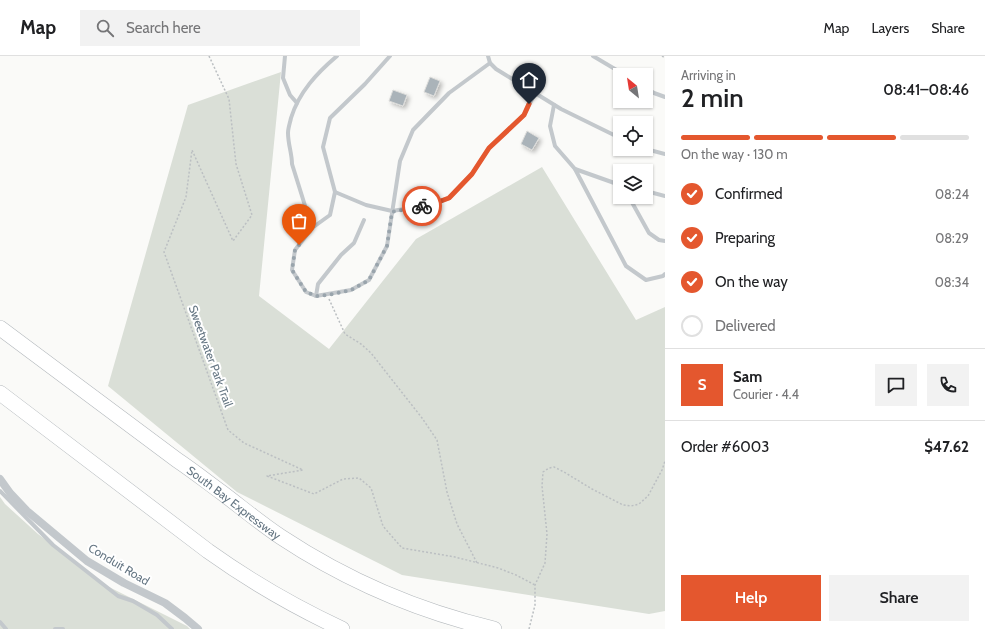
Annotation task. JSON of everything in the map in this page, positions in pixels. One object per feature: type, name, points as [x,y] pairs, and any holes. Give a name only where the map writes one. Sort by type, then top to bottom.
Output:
[{"type":"highway","name":"South Bay Expressway","points":[[0,328],[221,492],[260,523],[302,550],[345,574],[390,595],[437,613],[494,629]]},
{"type":"highway","points":[[0,392],[229,566],[308,613],[342,629]]},
{"type":"street","name":"Conduit Road","points":[[0,479],[27,510],[87,561],[124,583],[165,603],[198,629]]},
{"type":"lane","points":[[285,56],[283,78],[290,95],[297,103]]},
{"type":"lane","points":[[312,228],[292,164],[288,135],[289,127],[297,103],[314,78],[337,56]]},
{"type":"lane","points":[[390,56],[365,84],[330,118],[323,147],[335,192],[330,215],[312,228],[295,250],[292,270],[306,292],[316,296],[351,290],[369,280],[387,246],[400,161],[413,130],[449,93],[490,63]]},
{"type":"lane","points":[[488,56],[490,63],[496,69],[561,109],[613,135]]},
{"type":"lane","points":[[593,56],[613,68]]},
{"type":"lane","points":[[653,92],[665,97]]},
{"type":"lane","points":[[335,192],[366,205],[392,212],[430,205],[449,198],[472,174],[489,148],[524,115],[535,93]]},
{"type":"lane","points":[[554,105],[550,126],[555,146],[575,168],[626,266],[646,280],[663,276],[665,274]]},
{"type":"lane","points":[[653,151],[665,154]]},
{"type":"lane","points":[[575,168],[613,182]]},
{"type":"lane","points":[[653,193],[665,196]]},
{"type":"lane","points":[[633,204],[649,233],[660,240],[665,241]]},
{"type":"lane","points":[[316,296],[318,284],[341,255],[354,243],[364,220]]},
{"type":"lane","points":[[0,491],[53,545],[118,596],[133,601],[157,615],[172,629]]},
{"type":"lane","points":[[0,622],[6,629]]},
{"type":"lane","points":[[55,629],[63,629]]},
{"type":"path","name":"Sweetwater Park Trail","points":[[210,56],[229,99],[236,164],[252,216],[233,241],[192,150],[186,197],[164,252],[228,430],[244,443],[303,470],[267,476],[314,494],[343,479],[359,478],[371,488],[383,526],[402,548],[455,557],[498,568],[535,585]]},
{"type":"path","points":[[328,295],[345,334],[361,344],[371,353],[422,418],[437,440],[447,492],[457,524],[477,563]]},
{"type":"path","points":[[529,629],[535,605],[535,585],[545,563],[547,534],[542,486],[543,472],[554,467],[623,505],[631,506],[639,504],[648,496],[662,470],[665,461]]},
{"type":"shaded area","points":[[281,72],[259,296],[329,349],[416,239],[542,167],[636,320],[665,307],[665,611],[649,614],[402,575],[237,492],[108,386],[188,105]]},
{"type":"shaded area","points":[[0,497],[5,504],[38,534],[105,585],[187,626],[190,629],[0,629]]},
{"type":"building","points":[[430,77],[440,81],[434,96],[424,92]]},
{"type":"building","points":[[393,90],[407,95],[403,106],[389,101]]},
{"type":"building","points":[[527,131],[539,138],[532,150],[521,144]]},
{"type":"way so far","points":[[299,245],[295,250],[292,270],[306,292],[316,296],[351,290],[369,280],[387,246],[392,212],[422,206]]},
{"type":"route","points":[[422,206],[430,205],[449,198],[472,174],[489,148],[524,115],[529,104]]}]
